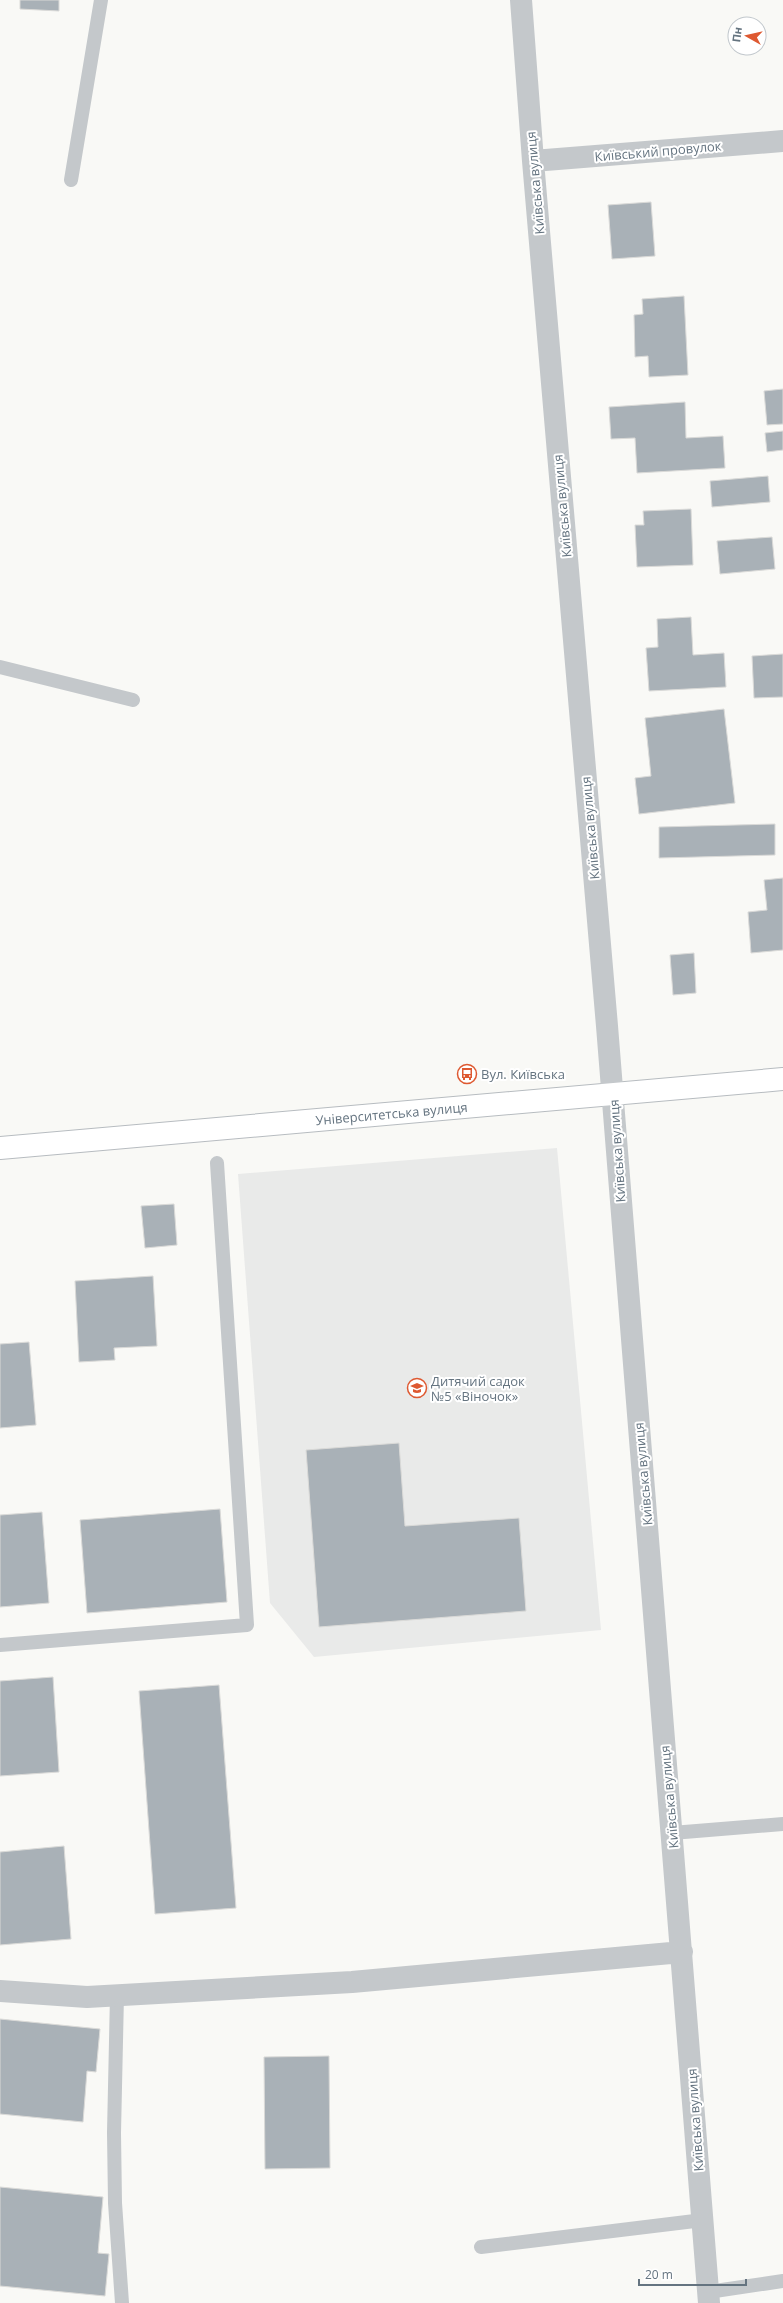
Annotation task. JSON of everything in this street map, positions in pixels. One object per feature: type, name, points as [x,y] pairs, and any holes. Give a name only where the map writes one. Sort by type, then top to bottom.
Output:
[{"type":"main road","name":"Університетська вулиця","points":[[0,1148],[783,1079]]},
{"type":"street","name":"Київська вулиця","points":[[521,0],[533,161],[612,1094],[682,1952],[708,2298]]},
{"type":"street","name":"Київський провулок","points":[[533,161],[783,141]]},
{"type":"street","points":[[0,1991],[87,1997],[352,1982],[682,1952]]},
{"type":"lane","points":[[71,180],[101,0]]},
{"type":"lane","points":[[0,667],[133,700]]},
{"type":"lane","points":[[0,1645],[246,1625],[217,1163]]},
{"type":"lane","points":[[672,1833],[783,1824]]},
{"type":"lane","points":[[117,1995],[114,2133],[115,2202],[122,2303]]},
{"type":"lane","points":[[481,2247],[702,2220]]},
{"type":"lane","points":[[708,2298],[783,2281]]},
{"type":"shaded area","name":"Дитячий садок №5 «Віночок»","points":[[557,1148],[601,1630],[314,1657],[270,1603],[238,1174]]},
{"type":"building","points":[[20,0],[59,0],[59,11],[20,9]]},
{"type":"building","points":[[651,202],[655,256],[612,259],[608,205]]},
{"type":"building","points":[[684,296],[688,375],[649,377],[648,356],[635,357],[634,315],[643,314],[642,299]]},
{"type":"building","points":[[783,389],[783,424],[767,425],[764,391]]},
{"type":"building","points":[[685,402],[686,438],[723,436],[725,468],[637,473],[635,438],[611,439],[609,407]]},
{"type":"building","points":[[783,431],[783,450],[767,452],[765,433]]},
{"type":"building","points":[[768,476],[770,502],[712,507],[710,481]]},
{"type":"building","points":[[691,509],[693,565],[637,567],[635,525],[644,525],[643,511]]},
{"type":"building","points":[[772,537],[775,569],[720,574],[717,541]]},
{"type":"building","points":[[691,617],[693,655],[724,653],[726,687],[649,691],[646,648],[658,647],[657,619]]},
{"type":"building","points":[[783,654],[783,697],[754,698],[752,656]]},
{"type":"building","points":[[724,709],[735,803],[639,814],[635,778],[651,776],[645,718]]},
{"type":"building","points":[[775,824],[775,855],[659,858],[659,827]]},
{"type":"building","points":[[783,878],[783,950],[751,953],[748,912],[767,910],[764,880]]},
{"type":"building","points":[[694,953],[696,993],[673,995],[670,955]]},
{"type":"building","points":[[174,1204],[177,1245],[145,1248],[141,1206]]},
{"type":"building","points":[[153,1276],[157,1346],[114,1348],[115,1360],[79,1362],[75,1281]]},
{"type":"building","points":[[29,1342],[36,1425],[0,1428],[0,1344]]},
{"type":"building","points":[[399,1443],[405,1526],[519,1518],[526,1611],[319,1627],[306,1450]]},
{"type":"building","points":[[220,1509],[227,1602],[87,1613],[80,1520]]},
{"type":"building","points":[[42,1512],[49,1603],[0,1607],[0,1515]]},
{"type":"building","points":[[53,1677],[59,1772],[0,1776],[0,1681]]},
{"type":"building","points":[[219,1685],[236,1908],[155,1914],[139,1691]]},
{"type":"building","points":[[64,1846],[71,1939],[0,1945],[0,1852]]},
{"type":"building","points":[[0,2019],[100,2029],[96,2072],[87,2071],[83,2122],[0,2114]]},
{"type":"building","points":[[329,2056],[330,2168],[265,2169],[264,2057]]},
{"type":"building","points":[[0,2187],[103,2197],[98,2253],[109,2254],[105,2296],[0,2286]]},
{"type":"place","name":"Вул. Київська","points":[[467,1074]]},
{"type":"place","name":"Дитячий садок №5 «Віночок»","points":[[417,1388]]}]
